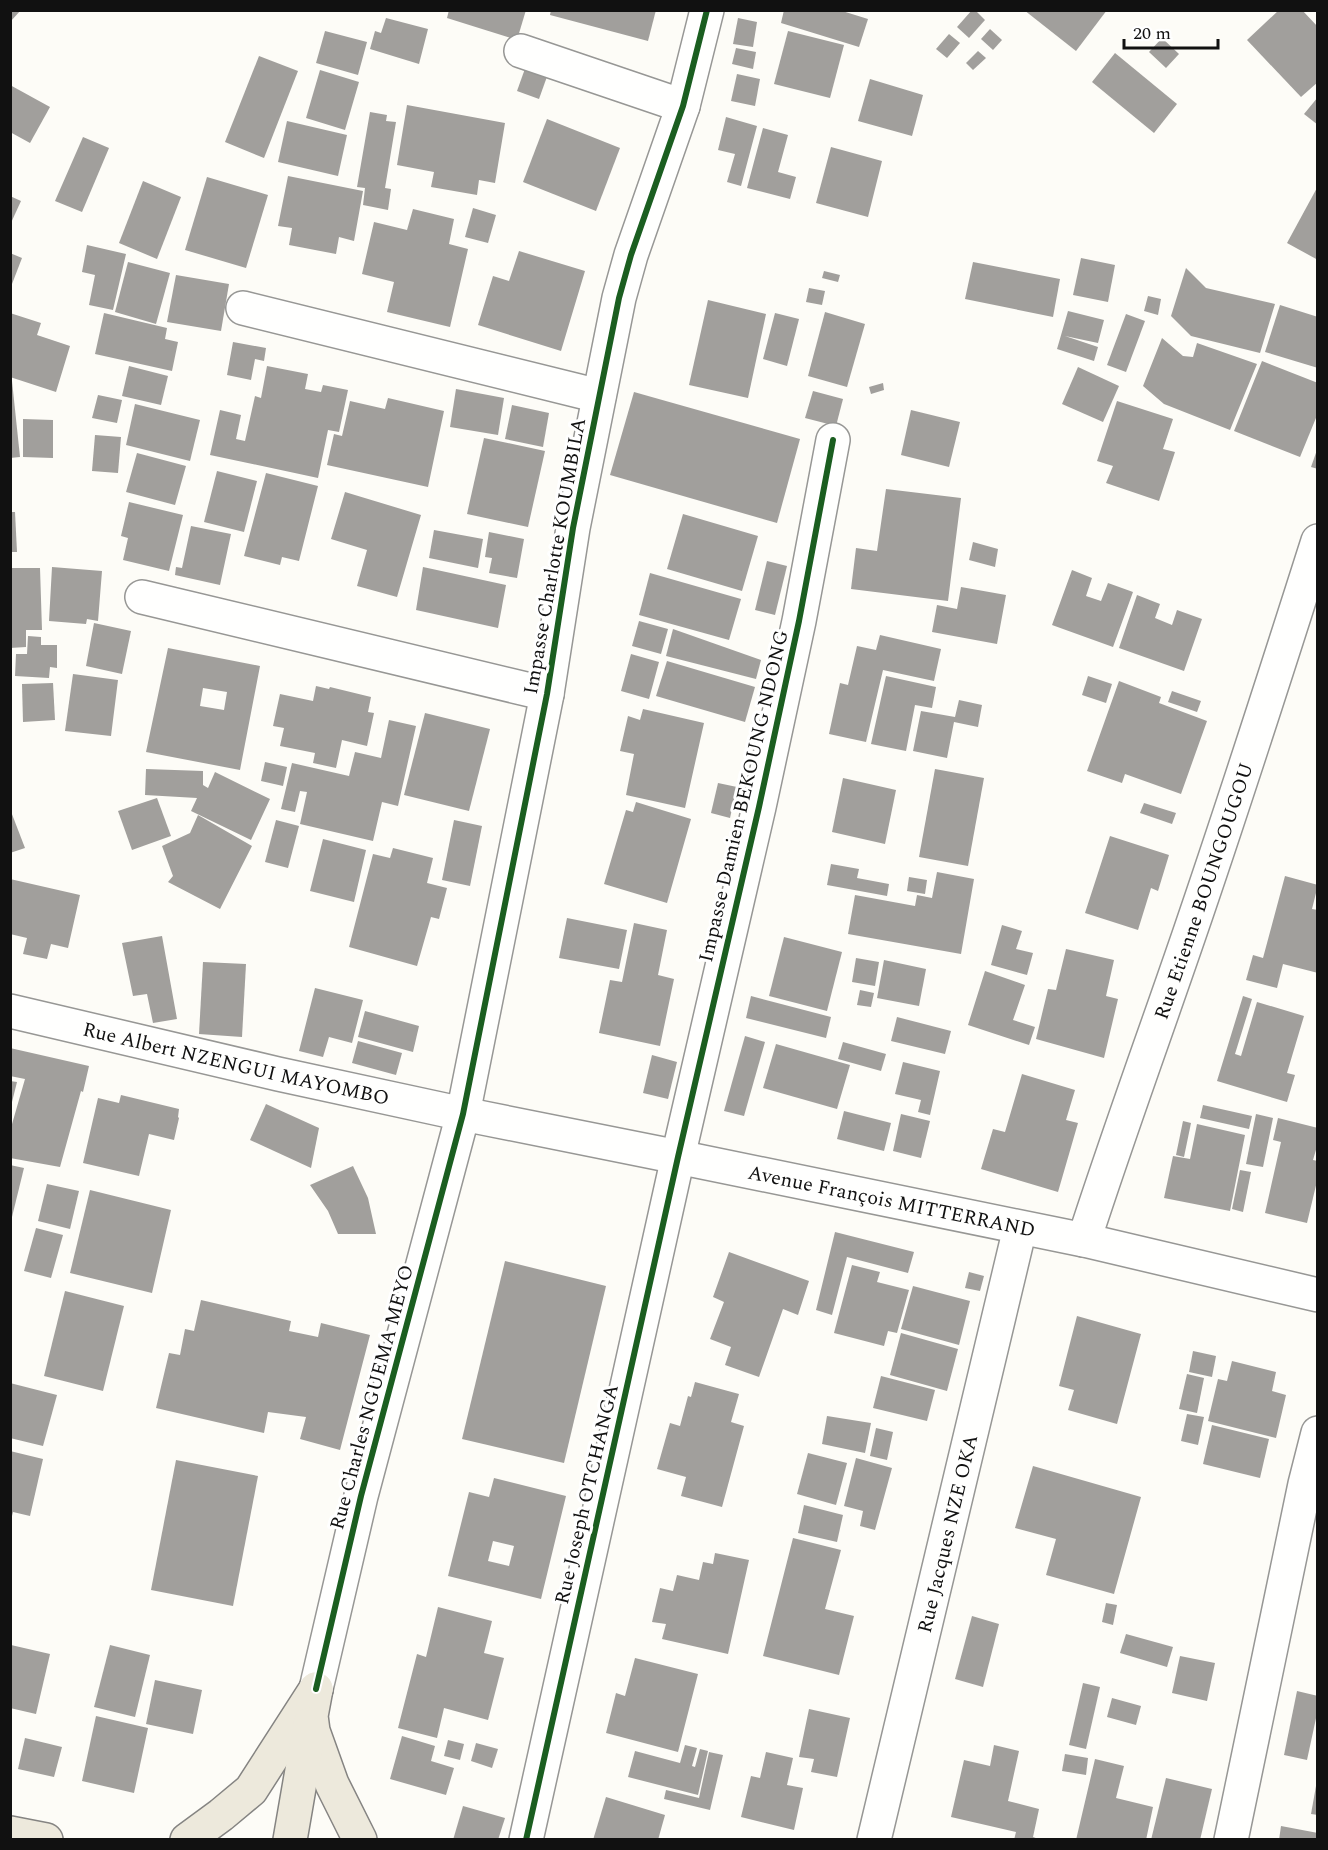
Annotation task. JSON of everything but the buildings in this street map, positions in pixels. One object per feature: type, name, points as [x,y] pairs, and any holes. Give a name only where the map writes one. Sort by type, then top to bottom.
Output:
[{"type":"main road","points":[[187,1839],[251,1790],[316,1689]]},
{"type":"main road","points":[[316,1689],[311,1716],[314,1731],[332,1784],[360,1839]]},
{"type":"main road","name":"Rue Charles NGUEMA MEYO","points":[[290,1839],[316,1689]]},
{"type":"main road","points":[[10,1833],[46,1839]]},
{"type":"street","name":"Impasse Charlotte KOUMBILA","points":[[463,1114],[547,694],[573,528],[619,298],[631,255],[683,106],[706,10]]},
{"type":"street","points":[[521,51],[683,106]]},
{"type":"street","points":[[243,308],[599,396]]},
{"type":"street","name":"Impasse Damien BEKOUNG NDONG","points":[[678,1157],[800,621],[833,440]]},
{"type":"street","name":"Rue Etienne BOUNGOUGOU","points":[[1084,1240],[1280,663],[1317,541]]},
{"type":"street","points":[[142,597],[547,694]]},
{"type":"street","name":"Rue Albert NZENGUI MAYOMBO","points":[[10,1011],[278,1074],[463,1114]]},
{"type":"street","name":"Avenue François MITTERRAND","points":[[463,1114],[1084,1240],[1317,1295]]},
{"type":"street","name":"Rue Charles NGUEMA MEYO","points":[[316,1689],[361,1496],[463,1114]]},
{"type":"street","name":"Rue Joseph OTCHANGA","points":[[526,1839],[678,1157]]},
{"type":"street","name":"Rue Jacques NZE OKA","points":[[874,1839],[1020,1228]]},
{"type":"street","points":[[1230,1839],[1317,1433]]},
{"type":"cycle path","points":[[316,1689],[361,1496],[463,1114],[547,694],[573,528],[619,298],[631,255],[683,106],[707,10]]},
{"type":"cycle path","points":[[526,1840],[678,1157],[759,807],[799,621],[833,440]]}]
